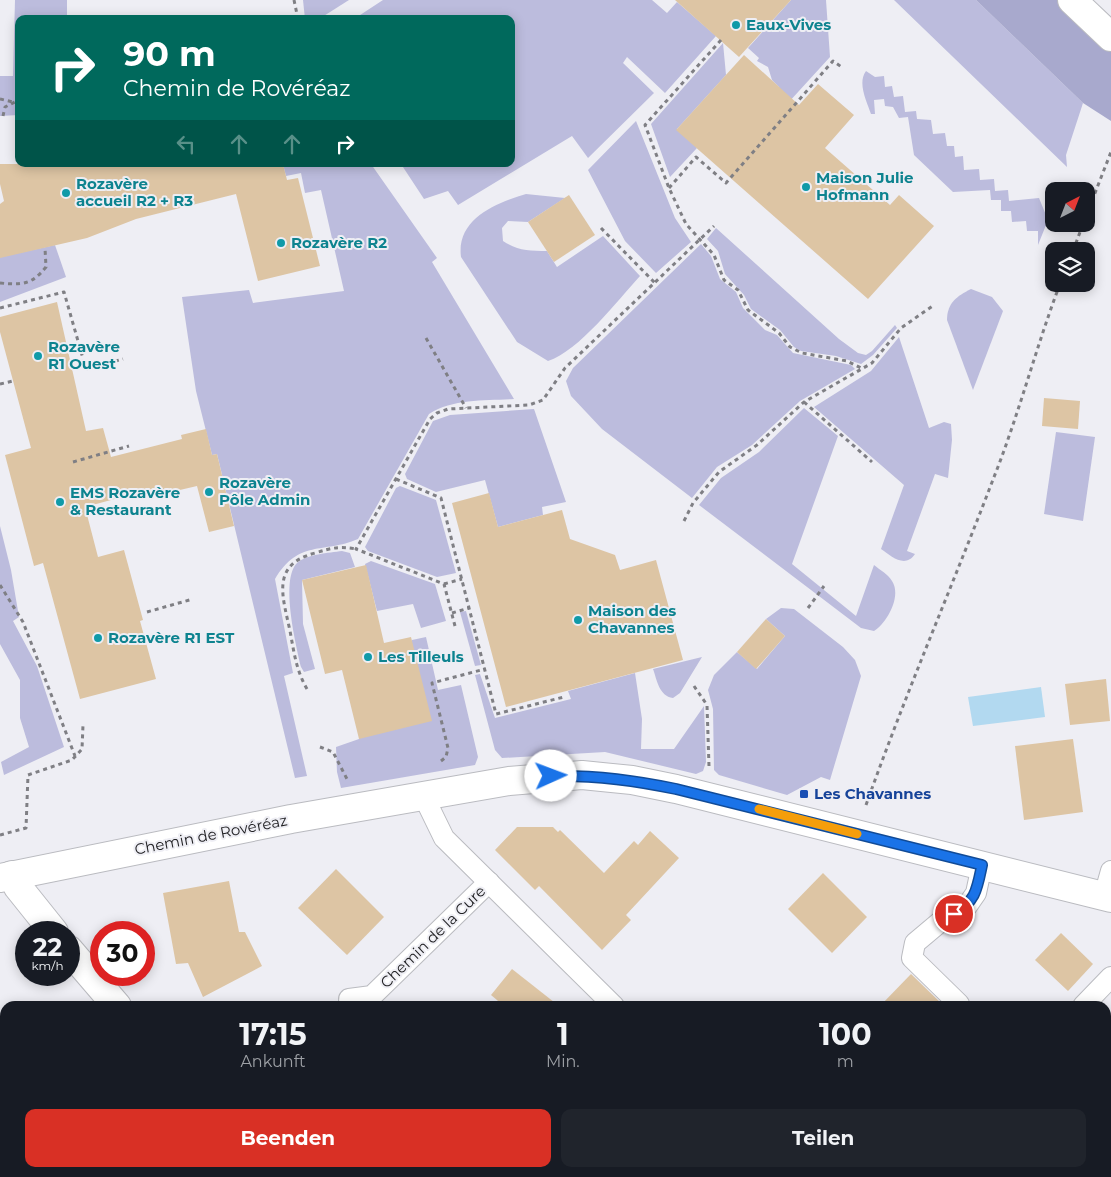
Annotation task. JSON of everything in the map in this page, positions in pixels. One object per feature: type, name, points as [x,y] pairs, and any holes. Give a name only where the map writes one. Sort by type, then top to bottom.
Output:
[{"type":"street","points":[[1072,0],[1111,38]]},
{"type":"street","name":"Chemin de Rovéréaz","points":[[6,877],[423,795],[509,780],[582,775],[632,780],[709,797],[982,865],[1109,888]]},
{"type":"street","points":[[6,877],[44,921]]},
{"type":"street","points":[[80,963],[113,1001]]},
{"type":"lane","points":[[423,795],[444,838],[609,1001]]},
{"type":"lane","points":[[957,1001],[912,958],[915,943],[940,922],[967,906],[976,893],[982,865]]},
{"type":"lane","name":"Chemin de la Cure","points":[[349,999],[372,996],[488,882]]},
{"type":"lane","points":[[1088,1001],[1111,977]]},
{"type":"path","points":[[294,0],[297,15]]},
{"type":"path","points":[[721,40],[645,125],[669,188],[686,224],[714,255],[724,280],[738,290],[748,310],[779,333],[790,347],[802,353],[847,361],[863,369]]},
{"type":"path","points":[[669,188],[696,157],[726,183],[833,61],[843,68]]},
{"type":"path","points":[[0,99],[13,102]]},
{"type":"path","points":[[3,116],[5,107],[13,102]]},
{"type":"path","points":[[1095,193],[1111,152]]},
{"type":"path","points":[[356,549],[430,419],[436,413],[448,409],[529,405],[544,400],[565,368],[714,226]]},
{"type":"path","points":[[601,228],[655,283]]},
{"type":"path","points":[[0,283],[21,285],[39,276],[46,267],[45,248]]},
{"type":"path","points":[[0,308],[64,292],[86,369],[123,359]]},
{"type":"path","points":[[855,833],[902,704],[995,476],[1057,292]]},
{"type":"path","points":[[684,521],[693,503],[719,472],[757,446],[804,402],[872,363],[901,328],[934,305]]},
{"type":"path","points":[[426,338],[466,408]]},
{"type":"path","points":[[0,384],[13,381]]},
{"type":"path","points":[[804,402],[872,462]]},
{"type":"path","points":[[73,462],[129,446]]},
{"type":"path","points":[[396,478],[441,498],[496,714],[564,697]]},
{"type":"path","points":[[307,689],[297,672],[282,598],[286,574],[291,564],[300,557],[340,546],[356,549],[444,584],[462,579]]},
{"type":"path","points":[[444,584],[456,626]]},
{"type":"path","points":[[0,586],[23,622],[75,756]]},
{"type":"path","points":[[808,608],[824,586]]},
{"type":"path","points":[[147,612],[192,599]]},
{"type":"path","points":[[452,613],[469,608]]},
{"type":"path","points":[[438,763],[446,757],[448,748],[432,683],[485,669]]},
{"type":"path","points":[[694,686],[707,705],[709,797]]},
{"type":"path","points":[[0,835],[26,828],[28,775],[72,760],[82,749],[83,725]]},
{"type":"path","points":[[320,747],[333,752],[347,779],[356,778]]},
{"type":"shaded area","points":[[15,0],[67,0],[67,15],[15,15],[15,115],[0,116],[0,76],[13,76]]},
{"type":"shaded area","points":[[303,0],[349,0],[325,15],[305,15]]},
{"type":"shaded area","points":[[383,0],[652,0],[667,13],[677,2],[716,36],[665,93],[627,57],[623,63],[654,93],[588,158],[572,136],[458,205],[448,191],[424,199],[403,167],[515,167],[515,15],[360,15]]},
{"type":"shaded area","points":[[791,0],[826,0],[830,57],[726,171],[714,159],[779,87],[772,80],[768,67],[757,61],[759,58],[748,48]]},
{"type":"shaded area","points":[[894,0],[976,0],[1083,103],[1066,155],[1067,167]]},
{"type":"shaded area","points":[[976,0],[1063,0],[1111,48],[1111,121],[1083,103]]},
{"type":"shaded area","points":[[723,43],[726,75],[677,129],[697,148],[670,177],[651,124]]},
{"type":"shaded area","points":[[866,71],[875,77],[884,76],[885,87],[892,86],[894,97],[903,96],[905,112],[916,111],[917,119],[931,120],[933,134],[945,133],[947,146],[954,146],[955,157],[963,156],[964,170],[979,169],[980,180],[994,179],[995,191],[1008,190],[1009,201],[1039,198],[1045,213],[1045,228],[1038,245],[1038,231],[1027,231],[1026,221],[1012,222],[1011,211],[1001,211],[1001,200],[991,200],[990,190],[953,192],[914,155],[908,117],[899,118],[893,107],[885,106],[884,99],[874,100],[875,114],[871,114],[865,98],[863,76]]},
{"type":"shaded area","points":[[636,121],[675,218],[691,242],[656,273],[625,241],[588,170]]},
{"type":"shaded area","points":[[284,167],[373,167],[437,258],[432,262],[514,399],[459,403],[449,405],[429,414],[358,539],[303,553],[293,558],[284,566],[275,579],[293,673],[284,676],[307,776],[295,778],[217,454],[212,455],[196,391],[182,297],[249,290],[253,303],[344,291],[321,190],[305,193],[301,173],[286,176]]},
{"type":"shaded area","points":[[526,194],[565,198],[528,222],[508,221],[502,228],[503,241],[524,250],[547,251],[557,267],[603,236],[640,276],[585,336],[560,356],[548,361],[517,342],[461,257],[461,244],[465,232],[471,223],[480,215],[502,202]]},
{"type":"shaded area","points":[[716,228],[839,339],[858,353],[866,355],[872,351],[895,325],[897,328],[873,355],[861,364],[836,356],[801,351],[794,347],[780,330],[751,309],[744,295],[725,274],[718,251],[707,239]]},
{"type":"shaded area","points":[[701,244],[711,256],[720,279],[736,292],[743,308],[765,330],[777,335],[793,353],[851,365],[855,369],[800,401],[752,445],[717,467],[692,498],[602,429],[571,396],[566,381],[573,368]]},
{"type":"shaded area","points":[[55,245],[66,277],[0,302],[0,257]]},
{"type":"shaded area","points":[[971,289],[992,297],[1003,311],[973,390],[947,320],[947,314],[954,301],[961,294]]},
{"type":"shaded area","points":[[899,337],[929,428],[944,422],[951,424],[952,440],[948,478],[935,474],[907,551],[915,554],[907,561],[898,560],[881,549],[904,485],[814,407],[871,371]]},
{"type":"shaded area","points":[[804,408],[838,436],[792,564],[856,616],[874,565],[886,574],[895,587],[894,601],[892,609],[884,622],[874,631],[861,628],[699,505],[721,478],[759,452]]},
{"type":"shaded area","points":[[534,409],[566,502],[542,507],[543,515],[498,527],[485,480],[436,492],[407,479],[405,474],[433,421],[450,415]]},
{"type":"shaded area","points":[[1056,432],[1095,437],[1083,521],[1044,514]]},
{"type":"shaded area","points":[[400,486],[436,500],[456,573],[437,577],[368,551],[365,547],[396,488]]},
{"type":"shaded area","points":[[0,526],[11,570],[19,617],[13,621],[37,666],[64,747],[4,775],[1,762],[29,747],[20,718],[20,680],[0,644]]},
{"type":"shaded area","points":[[342,551],[350,553],[355,567],[302,580],[303,624],[315,669],[304,672],[301,667],[293,629],[289,598],[292,571],[297,563],[306,558],[318,554]]},
{"type":"shaded area","points":[[371,561],[435,584],[446,621],[421,628],[413,604],[377,611],[365,564]]},
{"type":"shaded area","points":[[781,608],[794,609],[843,647],[855,660],[861,676],[830,780],[821,777],[787,795],[719,775],[714,770],[713,709],[708,690],[714,675],[737,652],[757,669],[785,636],[766,619]]},
{"type":"shaded area","points":[[466,611],[481,665],[475,666],[460,612]]},
{"type":"shaded area","points":[[426,637],[438,690],[461,685],[478,757],[475,765],[341,788],[337,772],[336,747],[359,739],[412,640]]},
{"type":"shaded area","points":[[702,657],[680,693],[673,698],[668,697],[662,691],[653,669]]},
{"type":"shaded area","points":[[635,673],[642,719],[641,749],[674,749],[704,706],[706,762],[703,771],[696,774],[605,752],[502,758],[495,750],[475,675],[480,674],[495,718],[571,699],[568,691]]},
{"type":"shaded area","points":[[1041,687],[1045,717],[973,726],[968,697]]},
{"type":"building","name":"Eaux-Vives","points":[[675,0],[791,0],[739,57]]},
{"type":"building","name":"Maison Julie Hofmann","points":[[744,55],[799,105],[818,84],[854,115],[825,148],[890,205],[899,195],[934,226],[868,299],[676,130]]},
{"type":"building","points":[[0,164],[15,164],[15,167],[284,167],[287,180],[298,178],[320,266],[258,281],[236,194],[136,219],[87,238],[0,258],[0,204],[4,201],[0,184]]},
{"type":"building","points":[[569,195],[595,235],[554,262],[528,222]]},
{"type":"building","name":"EMS Rozavère & Restaurant","points":[[57,302],[86,431],[103,428],[111,457],[182,439],[181,435],[206,429],[212,455],[217,454],[234,526],[209,532],[197,486],[154,496],[152,489],[85,507],[98,557],[124,550],[143,620],[140,621],[156,679],[80,699],[43,563],[34,566],[5,455],[31,448],[0,332],[0,317]]},
{"type":"building","points":[[1044,398],[1080,401],[1078,429],[1042,426]]},
{"type":"building","name":"Maison des Chavannes","points":[[489,493],[498,527],[562,510],[570,539],[615,555],[620,570],[656,560],[683,660],[506,707],[452,503]]},
{"type":"building","name":"Les Tilleuls","points":[[366,565],[384,643],[411,637],[432,721],[359,739],[342,670],[325,674],[302,580]]},
{"type":"building","points":[[766,619],[785,636],[756,669],[737,652]]},
{"type":"building","points":[[1106,679],[1110,721],[1070,725],[1065,684]]},
{"type":"building","points":[[1073,739],[1083,812],[1024,820],[1015,746]]},
{"type":"building","points":[[517,827],[553,827],[558,832],[560,830],[604,873],[634,841],[638,845],[650,831],[679,858],[626,915],[631,920],[602,950],[539,886],[535,890],[495,850]]},
{"type":"building","points":[[336,869],[384,917],[347,955],[298,908]]},
{"type":"building","points":[[823,873],[867,917],[832,953],[788,909]]},
{"type":"building","points":[[229,881],[239,932],[245,932],[262,966],[203,997],[188,963],[176,964],[163,893]]},
{"type":"building","points":[[1061,933],[1093,964],[1068,991],[1035,960]]},
{"type":"building","points":[[512,969],[553,1001],[498,1001],[491,995]]},
{"type":"building","points":[[911,974],[939,1001],[885,1001]]},
{"type":"slow traffic","points":[[759,809],[857,834]]},
{"type":"place","name":"Eaux-Vives","points":[[736,25]]},
{"type":"place","name":"Maison Julie Hofmann","points":[[806,187]]},
{"type":"place","name":"Rozavère accueil R2 + R3","points":[[66,193]]},
{"type":"place","name":"Rozavère R2","points":[[281,243]]},
{"type":"place","name":"Rozavère R1 Ouest","points":[[38,356]]},
{"type":"place","name":"Rozavère Pôle Admin","points":[[209,492]]},
{"type":"place","name":"EMS Rozavère & Restaurant","points":[[60,502]]},
{"type":"place","name":"Maison des Chavannes","points":[[578,620]]},
{"type":"place","name":"Rozavère R1 EST","points":[[98,638]]},
{"type":"place","name":"Les Tilleuls","points":[[368,657]]},
{"type":"place","name":"Les Chavannes","points":[[804,794]]},
{"type":"route","points":[[551,776],[582,775],[632,780],[676,789],[982,865],[976,893],[967,906],[954,914]]}]
